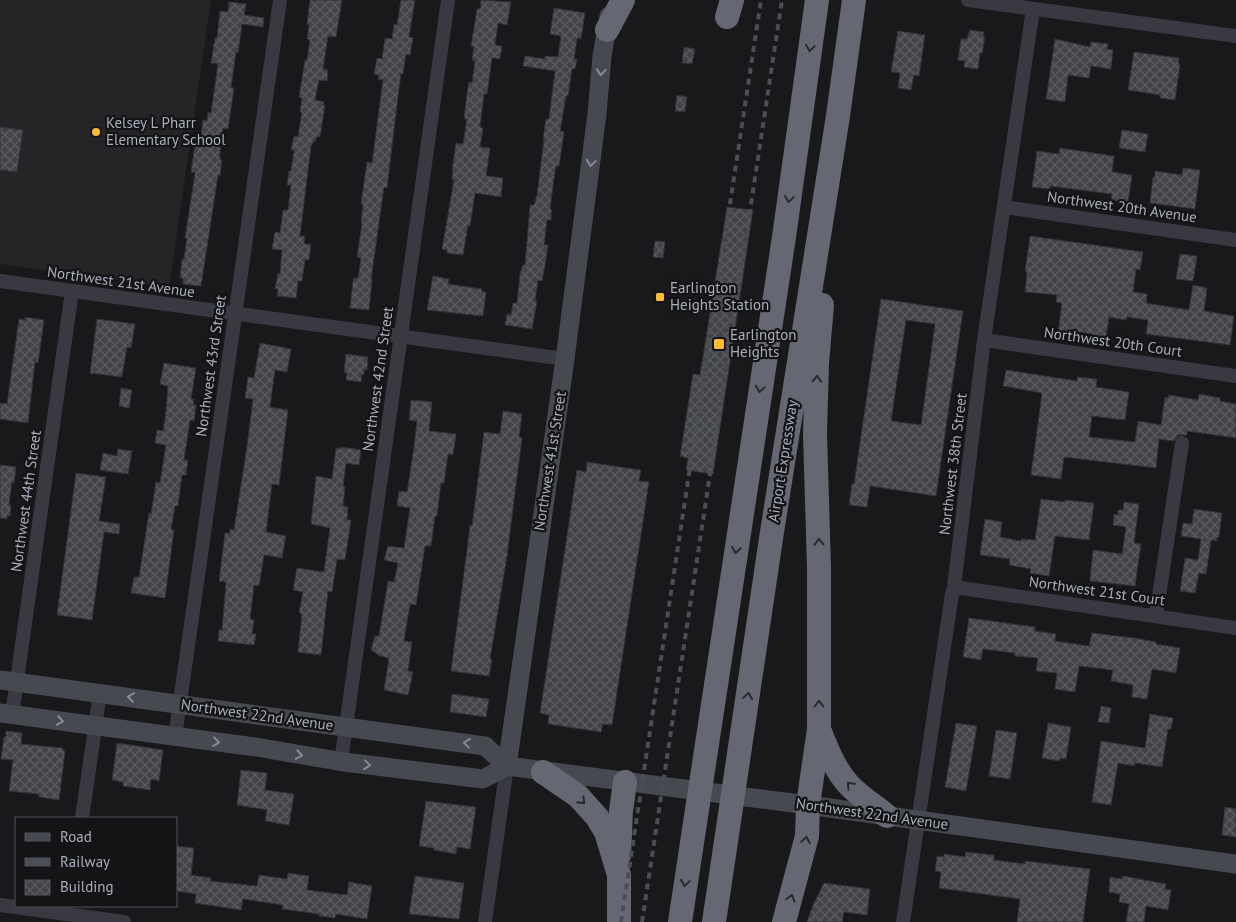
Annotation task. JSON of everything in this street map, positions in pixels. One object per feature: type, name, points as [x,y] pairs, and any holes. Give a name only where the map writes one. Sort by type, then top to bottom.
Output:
[{"type":"highway","points":[[607,30],[623,0]]},
{"type":"highway","points":[[680,922],[784,237],[817,0]]},
{"type":"highway","name":"Airport Expressway","points":[[714,922],[773,522],[838,116],[854,0]]},
{"type":"highway","points":[[784,922],[807,836],[808,805],[819,729],[820,568],[815,434],[817,363],[838,116]]},
{"type":"highway","points":[[819,729],[833,763],[845,779],[856,791],[887,816]]},
{"type":"highway","points":[[543,772],[578,796],[598,818],[606,832],[619,874]]},
{"type":"highway","points":[[619,922],[621,811],[624,782]]},
{"type":"main road","name":"Northwest 41st Street","points":[[507,766],[565,359],[597,114],[602,56],[611,0]]},
{"type":"main road","name":"Northwest 22nd Avenue","points":[[8,681],[485,746],[507,766],[543,772],[808,805],[1236,864]]},
{"type":"main road","points":[[6,714],[256,748],[341,762],[483,779],[507,766]]},
{"type":"street","name":"Northwest 43rd Street","points":[[175,737],[280,0]]},
{"type":"street","name":"Northwest 42nd Street","points":[[341,762],[448,0]]},
{"type":"street","points":[[968,0],[1236,36]]},
{"type":"street","name":"Northwest 38th Street","points":[[903,922],[954,587],[984,340],[1033,9]]},
{"type":"street","name":"Northwest 20th Avenue","points":[[1004,207],[1236,240]]},
{"type":"street","name":"Northwest 21st Avenue","points":[[0,281],[565,359]]},
{"type":"street","name":"Northwest 44th Street","points":[[6,714],[8,681],[72,291]]},
{"type":"street","name":"Northwest 20th Court","points":[[984,340],[1236,376]]},
{"type":"street","points":[[1156,616],[1182,443]]},
{"type":"street","name":"Northwest 21st Court","points":[[954,587],[1236,628]]},
{"type":"street","points":[[82,817],[100,693]]},
{"type":"street","name":"Northwest 41st Street","points":[[485,922],[507,766]]},
{"type":"street","points":[[0,905],[15,907]]},
{"type":"street","points":[[15,907],[124,922]]},
{"type":"shaded area","name":"Kelsey L Pharr Elementary School","points":[[0,0],[211,0],[169,287],[0,264]]},
{"type":"building","points":[[310,0],[342,0],[336,37],[328,36],[323,69],[328,70],[327,81],[319,80],[315,100],[324,102],[323,105],[325,105],[320,137],[316,137],[316,141],[311,146],[300,236],[305,236],[304,244],[311,244],[309,260],[305,260],[302,281],[298,281],[296,298],[277,296],[278,289],[275,289],[278,273],[280,274],[282,250],[272,249],[275,232],[280,233],[283,210],[288,210],[291,185],[287,185],[294,150],[291,150],[294,136],[298,137],[302,112],[300,112],[302,98],[299,97],[310,40],[307,39],[309,25],[307,24]]},
{"type":"building","points":[[401,0],[415,0],[409,37],[413,38],[410,55],[406,54],[403,74],[401,74],[387,188],[384,187],[371,280],[369,310],[350,308],[353,281],[354,278],[358,278],[361,258],[357,257],[362,223],[363,204],[361,204],[367,162],[372,163],[383,80],[378,79],[379,75],[374,74],[377,58],[382,59],[385,38],[392,39],[394,24],[397,25]]},
{"type":"building","points":[[481,0],[511,2],[507,25],[498,23],[495,45],[502,46],[500,59],[492,58],[487,94],[484,94],[480,127],[483,128],[480,147],[490,148],[486,176],[503,178],[501,197],[475,193],[463,255],[447,253],[447,250],[442,249],[454,180],[452,180],[456,143],[463,144],[467,119],[464,119],[467,93],[469,82],[472,83],[475,61],[472,60],[474,47],[471,46],[477,9],[480,9]]},
{"type":"building","points":[[229,2],[246,4],[244,15],[264,18],[263,27],[242,24],[231,87],[234,88],[228,129],[223,128],[220,150],[220,160],[222,160],[220,176],[218,175],[201,286],[183,284],[183,278],[180,278],[195,173],[191,172],[195,145],[200,146],[203,120],[207,121],[208,112],[211,113],[218,64],[211,63],[215,38],[217,38],[220,11],[228,12]]},
{"type":"building","points":[[554,8],[585,13],[581,39],[577,38],[574,59],[577,59],[575,69],[572,69],[560,131],[564,132],[559,166],[556,166],[553,186],[550,209],[552,210],[551,220],[547,220],[544,245],[548,245],[546,260],[542,281],[538,280],[535,301],[537,301],[532,329],[505,325],[507,314],[511,315],[513,303],[517,303],[520,274],[523,265],[525,265],[530,205],[534,205],[537,195],[543,139],[546,119],[549,119],[555,71],[523,66],[525,56],[545,59],[545,56],[558,57],[561,36],[550,34]]},
{"type":"building","points":[[970,30],[984,32],[983,37],[985,37],[978,69],[964,67],[965,61],[958,60],[961,39],[967,39]]},
{"type":"building","points":[[898,31],[925,35],[919,76],[914,75],[911,90],[898,88],[900,73],[891,72]]},
{"type":"building","points":[[1055,39],[1090,47],[1091,42],[1108,44],[1107,49],[1113,50],[1111,69],[1091,66],[1089,78],[1068,75],[1065,102],[1046,99]]},
{"type":"building","points":[[684,47],[695,49],[692,64],[682,63]]},
{"type":"building","points":[[1134,52],[1179,58],[1178,63],[1180,64],[1175,100],[1160,98],[1160,95],[1128,90]]},
{"type":"building","points":[[677,95],[687,97],[685,112],[675,111]]},
{"type":"building","points":[[0,127],[23,130],[17,172],[0,170]]},
{"type":"building","points":[[1122,130],[1148,134],[1145,152],[1119,148]]},
{"type":"building","points":[[1060,148],[1114,156],[1112,172],[1132,175],[1128,203],[1111,200],[1112,194],[1050,186],[1050,189],[1032,187],[1037,151],[1059,154]]},
{"type":"building","points":[[1183,168],[1200,170],[1195,209],[1150,203],[1155,171],[1182,175]]},
{"type":"building","points":[[727,207],[753,210],[713,474],[686,470],[688,458],[680,456],[693,374],[700,375]]},
{"type":"building","points":[[1030,236],[1143,252],[1140,270],[1136,269],[1133,292],[1147,294],[1146,303],[1189,310],[1193,285],[1207,288],[1204,311],[1234,316],[1230,345],[1146,334],[1148,320],[1127,317],[1126,320],[1109,317],[1106,338],[1068,330],[1068,334],[1058,333],[1062,303],[1056,302],[1057,295],[1025,292],[1027,272],[1025,271]]},
{"type":"building","points":[[655,241],[665,242],[663,258],[653,257]]},
{"type":"building","points":[[1180,254],[1197,256],[1193,281],[1176,279]]},
{"type":"building","points":[[433,276],[449,279],[448,284],[482,289],[482,292],[486,292],[483,316],[427,310]]},
{"type":"building","points":[[881,299],[963,311],[936,496],[870,486],[867,507],[849,505],[852,484],[854,484]],"holes":[[[906,320],[935,324],[921,425],[891,421]]]},
{"type":"building","points":[[25,317],[44,320],[38,363],[35,362],[28,423],[0,419],[0,403],[7,404],[19,319],[25,320]]},
{"type":"building","points":[[97,319],[135,324],[131,348],[127,347],[122,377],[90,373]]},
{"type":"building","points":[[260,343],[291,349],[287,372],[275,370],[270,407],[288,410],[279,485],[272,484],[266,532],[286,536],[282,558],[264,555],[259,586],[254,585],[250,619],[254,620],[252,634],[256,634],[254,645],[218,641],[219,630],[222,630],[226,582],[219,581],[225,533],[230,533],[230,529],[234,530],[253,399],[245,398],[248,377],[254,378]]},
{"type":"building","points":[[346,354],[368,357],[367,370],[364,370],[364,375],[362,374],[361,382],[346,380],[347,373],[344,372]]},
{"type":"building","points":[[164,363],[196,368],[191,399],[194,399],[193,405],[196,405],[194,421],[190,420],[184,460],[188,460],[186,475],[182,475],[178,506],[175,506],[171,530],[174,530],[165,598],[131,593],[134,577],[139,577],[149,513],[151,514],[156,482],[160,483],[166,445],[155,443],[157,430],[163,431],[166,411],[168,386],[160,384]]},
{"type":"building","points":[[1006,370],[1077,381],[1077,377],[1097,379],[1096,387],[1129,392],[1125,420],[1092,416],[1089,437],[1135,442],[1138,421],[1161,425],[1165,397],[1168,398],[1169,395],[1198,400],[1199,394],[1220,398],[1220,401],[1236,404],[1236,438],[1187,431],[1187,435],[1178,435],[1174,441],[1159,439],[1156,468],[1064,457],[1061,479],[1031,475],[1042,393],[1003,386]]},
{"type":"building","points":[[121,388],[132,390],[129,408],[119,406]]},
{"type":"building","points":[[411,400],[432,402],[429,431],[456,434],[453,455],[448,454],[444,483],[441,483],[431,546],[425,546],[416,605],[410,604],[404,641],[412,642],[408,671],[413,672],[408,695],[384,690],[389,658],[380,656],[371,650],[375,636],[379,636],[388,581],[394,582],[398,563],[384,560],[388,546],[404,548],[410,508],[397,506],[399,491],[407,492],[414,447],[417,421],[409,420]]},
{"type":"building","points":[[503,411],[522,414],[519,437],[522,438],[489,676],[451,671],[484,432],[500,434]]},
{"type":"building","points":[[341,447],[361,450],[359,465],[346,463],[343,506],[348,507],[347,520],[351,520],[345,560],[337,559],[332,592],[328,591],[321,655],[298,652],[302,614],[299,613],[303,592],[293,590],[297,568],[324,572],[330,528],[311,524],[316,476],[332,479],[336,448],[341,449]]},
{"type":"building","points":[[118,449],[132,451],[128,474],[100,470],[103,453],[117,456]]},
{"type":"building","points":[[587,462],[641,470],[639,481],[649,482],[612,725],[603,724],[601,732],[548,724],[549,715],[540,713],[577,470],[586,472]]},
{"type":"building","points":[[0,465],[16,467],[9,504],[11,505],[10,516],[7,516],[7,519],[0,518]]},
{"type":"building","points":[[76,473],[106,477],[99,521],[120,524],[119,534],[104,532],[92,620],[57,615]]},
{"type":"building","points":[[1041,499],[1094,503],[1089,540],[1055,536],[1049,576],[1030,573],[1031,569],[1009,565],[1010,559],[980,555],[985,519],[1002,522],[1000,537],[1021,541],[1021,539],[1035,540]]},
{"type":"building","points":[[1124,502],[1139,504],[1134,543],[1141,544],[1135,586],[1090,581],[1093,550],[1122,554],[1126,527],[1113,525],[1114,514],[1118,515],[1118,510],[1123,510]]},
{"type":"building","points":[[1194,509],[1222,513],[1219,537],[1217,537],[1217,541],[1211,540],[1206,574],[1199,573],[1195,593],[1180,591],[1185,558],[1198,560],[1201,539],[1181,536],[1183,523],[1192,524]]},
{"type":"building","points":[[969,618],[1035,627],[1035,631],[1056,634],[1055,641],[1089,646],[1092,633],[1134,638],[1180,648],[1176,673],[1152,669],[1147,699],[1132,697],[1133,685],[1111,681],[1113,670],[1079,666],[1075,692],[1055,689],[1057,673],[1036,671],[1038,658],[1015,656],[1015,653],[983,649],[981,660],[963,657]]},
{"type":"building","points":[[452,694],[489,699],[486,717],[450,712]]},
{"type":"building","points":[[1101,706],[1111,708],[1109,723],[1098,722]]},
{"type":"building","points":[[1150,714],[1173,718],[1171,729],[1168,729],[1162,767],[1135,763],[1134,766],[1118,763],[1111,805],[1092,802],[1101,741],[1145,748]]},
{"type":"building","points":[[956,723],[977,726],[966,791],[945,787]]},
{"type":"building","points":[[1048,723],[1071,727],[1066,759],[1060,758],[1059,761],[1042,758]]},
{"type":"building","points":[[996,730],[1017,733],[1010,779],[989,776]]},
{"type":"building","points":[[6,731],[22,733],[21,744],[62,748],[65,752],[59,800],[39,797],[39,794],[9,791],[13,760],[1,759]]},
{"type":"building","points":[[117,743],[163,750],[159,781],[151,779],[150,790],[123,786],[123,782],[112,780]]},
{"type":"building","points":[[241,770],[267,773],[265,790],[294,794],[289,825],[265,821],[267,810],[237,805]]},
{"type":"building","points":[[426,801],[476,807],[470,849],[457,847],[456,854],[419,846]]},
{"type":"building","points":[[1225,807],[1236,809],[1236,837],[1222,835]]},
{"type":"building","points":[[178,846],[194,848],[191,875],[211,878],[210,881],[257,886],[259,875],[287,879],[288,873],[309,876],[307,890],[347,895],[349,882],[372,886],[367,919],[336,914],[335,918],[319,916],[319,914],[282,909],[283,905],[243,899],[241,910],[195,903],[196,894],[178,891]]},
{"type":"building","points":[[966,852],[994,855],[994,860],[1025,864],[1026,861],[1090,869],[1083,922],[1017,922],[1020,899],[939,888],[941,872],[935,871],[937,856],[944,857],[944,854],[965,857]]},
{"type":"building","points":[[415,876],[464,883],[459,919],[409,914]]},
{"type":"building","points":[[1123,876],[1166,884],[1165,889],[1171,890],[1168,910],[1146,906],[1144,922],[1126,922],[1129,904],[1119,902],[1120,894],[1109,892],[1110,877],[1122,879]]},
{"type":"building","points":[[824,883],[870,889],[867,915],[844,912],[842,922],[807,922]]},
{"type":"railway","points":[[621,922],[761,0]]},
{"type":"railway","points":[[642,922],[782,0]]},
{"type":"place","name":"Kelsey L Pharr Elementary School","points":[[96,132]]},
{"type":"place","name":"Earlington Heights Station","points":[[660,297]]},
{"type":"place","name":"Earlington Heights","points":[[719,344]]}]
